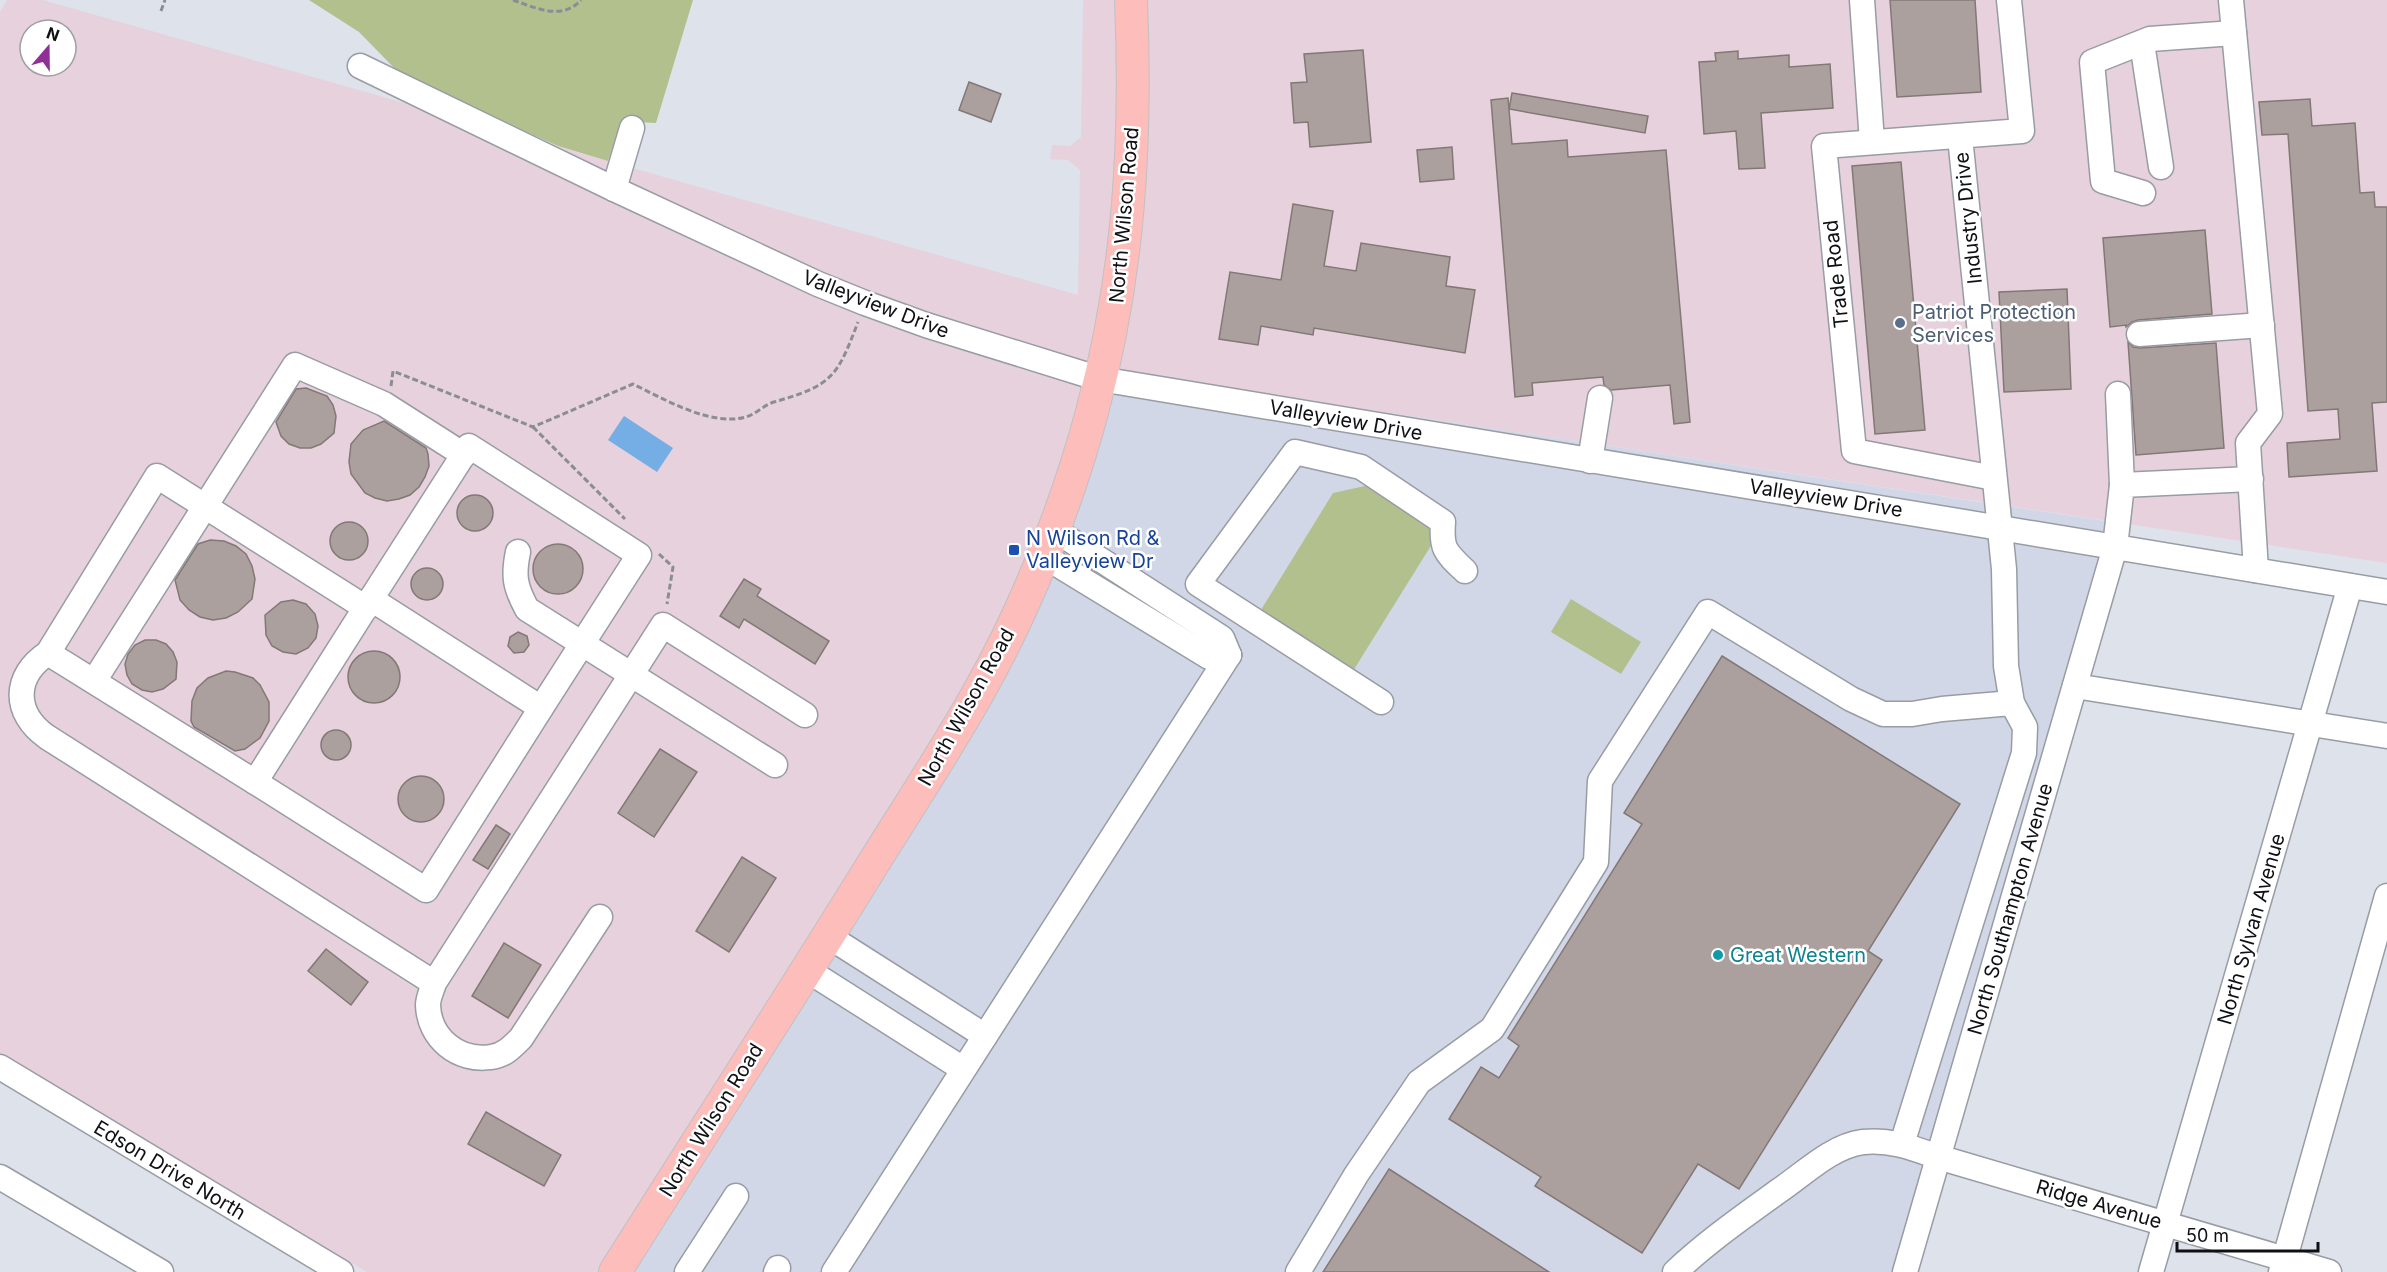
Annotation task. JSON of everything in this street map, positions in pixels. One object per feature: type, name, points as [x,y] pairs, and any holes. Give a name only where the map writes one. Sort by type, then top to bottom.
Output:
[{"type":"main road","name":"North Wilson Road","points":[[615,1272],[807,970],[980,690],[1012,627],[1048,542],[1073,472],[1100,379],[1120,284],[1132,170],[1134,76],[1131,0]]},
{"type":"street","points":[[1862,0],[1872,142],[1960,137]]},
{"type":"street","name":"Industry Drive","points":[[1902,1144],[2024,753],[2025,727],[2012,703],[2006,666],[2006,619],[2000,526],[1960,137],[2022,131],[2008,0]]},
{"type":"street","points":[[2231,0],[2270,414],[2248,443],[2256,570]]},
{"type":"street","points":[[2143,193],[2103,181],[2092,62],[2151,39],[2234,33]]},
{"type":"street","points":[[2142,43],[2161,167]]},
{"type":"street","name":"Valleyview Drive","points":[[360,66],[614,189],[865,303],[926,325],[1100,379],[1590,461],[2000,526],[2387,592]]},
{"type":"street","points":[[614,189],[632,128]]},
{"type":"street","name":"Trade Road","points":[[1872,142],[1824,146],[1854,451],[1994,478]]},
{"type":"street","points":[[2139,334],[2262,325]]},
{"type":"street","points":[[94,681],[294,365],[384,404],[464,454]]},
{"type":"street","name":"North Southampton Avenue","points":[[1905,1272],[2115,547],[2122,484],[2118,394]]},
{"type":"street","points":[[1590,461],[1600,398]]},
{"type":"street","points":[[48,653],[426,890],[639,555],[469,447],[255,782]]},
{"type":"street","points":[[1181,611],[1198,584],[1295,452],[1361,467],[1443,522],[1442,541],[1445,552],[1464,571]]},
{"type":"street","points":[[434,983],[36,730],[28,720],[23,708],[21,694],[23,682],[37,660],[48,653],[157,476],[541,708]]},
{"type":"street","points":[[2122,484],[2251,479]]},
{"type":"street","points":[[1048,542],[1181,611],[1222,638],[1229,655]]},
{"type":"street","points":[[1048,542],[1209,657],[1229,655]]},
{"type":"street","points":[[518,552],[514,571],[518,592],[527,609],[775,765]]},
{"type":"street","points":[[1198,584],[1381,702]]},
{"type":"street","name":"North Sylvan Avenue","points":[[2151,1272],[2350,586]]},
{"type":"street","points":[[1298,1272],[1356,1175],[1419,1082],[1492,1029],[1579,890],[1596,862],[1600,781],[1708,612],[1851,699],[1883,714],[1912,714],[2012,703]]},
{"type":"street","points":[[600,916],[521,1038],[508,1050],[492,1058],[472,1057],[452,1051],[433,1030],[428,1004],[434,983],[663,625],[805,715]]},
{"type":"street","points":[[834,1272],[1229,655]]},
{"type":"street","points":[[2075,686],[2387,736]]},
{"type":"street","points":[[2283,1266],[2387,896]]},
{"type":"street","points":[[828,936],[985,1035]]},
{"type":"street","points":[[807,970],[963,1069]]},
{"type":"street","name":"Edson Drive North","points":[[0,1067],[341,1272]]},
{"type":"street","name":"Ridge Avenue","points":[[1676,1272],[1703,1246],[1831,1154],[1860,1142],[1885,1141],[1902,1144],[1938,1157],[2165,1224],[2283,1266],[2329,1272]]},
{"type":"street","points":[[0,1177],[161,1272]]},
{"type":"street","points":[[687,1272],[736,1196]]},
{"type":"path","points":[[160,11],[165,0]]},
{"type":"path","points":[[513,0],[548,11],[565,11],[581,0]]},
{"type":"path","points":[[384,404],[393,371],[533,427],[633,384],[689,412],[746,417],[767,404],[812,390],[832,377],[844,357],[865,303]]},
{"type":"shaded area","points":[[7,0],[43,0],[1078,295],[1080,170],[1068,160],[1050,159],[1052,145],[1070,146],[1081,137],[1083,0],[2387,0],[2387,563],[1105,370],[1026,626],[619,1272],[367,1272],[0,1054],[0,12]]},
{"type":"shaded area","points":[[1104,370],[2118,523],[1892,1272],[619,1272]]},
{"type":"green space","points":[[309,0],[693,0],[656,123],[621,121],[608,161],[558,146],[403,77],[359,32]]},
{"type":"green space","points":[[1374,484],[1437,526],[1437,536],[1353,671],[1259,613],[1333,493]]},
{"type":"green space","points":[[1571,599],[1641,642],[1621,674],[1551,632]]},
{"type":"water","points":[[624,416],[673,448],[657,472],[608,440]]},
{"type":"building","points":[[1890,0],[1975,0],[1981,92],[1897,97]]},
{"type":"building","points":[[1363,50],[1371,142],[1310,147],[1308,122],[1294,123],[1291,83],[1307,82],[1304,54]]},
{"type":"building","points":[[1738,51],[1738,59],[1789,55],[1789,67],[1830,64],[1833,108],[1761,113],[1765,168],[1739,169],[1736,131],[1704,134],[1699,62],[1716,61],[1715,53]]},
{"type":"building","points":[[969,82],[1001,94],[991,122],[959,110]]},
{"type":"building","points":[[1512,93],[1648,116],[1645,133],[1509,109]]},
{"type":"building","points":[[1508,98],[1512,144],[1567,140],[1568,157],[1666,150],[1690,422],[1674,424],[1670,385],[1611,390],[1604,385],[1603,377],[1532,383],[1533,395],[1515,397],[1491,100]]},
{"type":"building","points":[[2310,99],[2312,126],[2355,123],[2360,193],[2374,192],[2375,207],[2387,207],[2387,402],[2372,403],[2377,471],[2289,477],[2287,443],[2340,439],[2338,409],[2308,411],[2288,134],[2262,135],[2259,102]]},
{"type":"building","points":[[1452,147],[1454,179],[1420,182],[1417,150]]},
{"type":"building","points":[[1901,162],[1925,430],[1875,434],[1852,166]]},
{"type":"building","points":[[1293,204],[1333,211],[1324,266],[1356,271],[1361,243],[1450,257],[1446,286],[1475,290],[1465,353],[1314,328],[1313,335],[1261,326],[1258,345],[1219,339],[1230,272],[1281,280]]},
{"type":"building","points":[[2205,230],[2212,314],[2138,320],[2126,327],[2126,325],[2110,327],[2103,238]]},
{"type":"building","points":[[2067,289],[2071,389],[2004,392],[1999,292]]},
{"type":"building","points":[[2128,342],[2133,347],[2140,348],[2216,343],[2224,448],[2136,455]]},
{"type":"building","points":[[306,388],[327,396],[336,416],[334,433],[321,444],[311,448],[300,448],[289,444],[281,436],[276,422],[296,389]]},
{"type":"building","points":[[384,421],[426,448],[429,466],[419,487],[410,495],[387,501],[365,493],[351,474],[349,462],[351,444],[363,430]]},
{"type":"building","points":[[475,495],[488,500],[493,513],[488,526],[475,531],[462,526],[457,513],[462,500]]},
{"type":"building","points":[[349,522],[362,528],[368,541],[362,554],[349,560],[336,554],[330,541],[336,528]]},
{"type":"building","points":[[210,540],[224,541],[236,546],[246,554],[255,579],[252,599],[238,612],[226,618],[213,620],[200,617],[189,610],[180,600],[175,580],[198,544]]},
{"type":"building","points":[[553,544],[563,544],[576,551],[583,564],[583,574],[576,587],[563,594],[553,594],[544,590],[537,583],[533,574],[533,564],[537,555],[544,548]]},
{"type":"building","points":[[427,568],[438,573],[443,584],[438,595],[427,600],[416,595],[411,584],[416,573]]},
{"type":"building","points":[[744,579],[761,589],[757,596],[829,641],[815,664],[744,619],[739,628],[720,616]]},
{"type":"building","points":[[293,600],[306,604],[315,614],[318,626],[316,638],[308,648],[296,654],[283,652],[272,646],[266,635],[265,615],[281,602]]},
{"type":"building","points":[[518,632],[527,636],[529,645],[524,652],[514,653],[508,646],[510,637]]},
{"type":"building","points":[[145,640],[156,640],[166,644],[173,652],[177,662],[176,679],[163,689],[152,692],[142,690],[132,684],[125,664],[128,654],[135,645]]},
{"type":"building","points":[[374,651],[388,655],[396,663],[400,677],[396,691],[388,699],[374,703],[360,699],[352,691],[348,677],[352,663],[360,655]]},
{"type":"building","name":"Great Western","points":[[1722,656],[1960,804],[1868,951],[1882,960],[1739,1189],[1698,1164],[1642,1253],[1535,1186],[1541,1177],[1449,1119],[1481,1067],[1499,1078],[1519,1046],[1508,1038],[1642,824],[1624,813]]},
{"type":"building","points":[[226,671],[253,678],[260,685],[269,702],[269,721],[260,738],[245,749],[235,751],[194,727],[191,721],[192,701],[197,688],[208,678]]},
{"type":"building","points":[[336,730],[347,734],[351,745],[347,756],[336,760],[325,756],[321,745],[325,734]]},
{"type":"building","points":[[660,749],[697,772],[654,837],[618,813]]},
{"type":"building","points":[[421,776],[437,783],[444,799],[437,815],[421,822],[405,815],[398,799],[405,783]]},
{"type":"building","points":[[496,825],[510,834],[488,869],[473,860]]},
{"type":"building","points":[[742,857],[776,878],[729,952],[696,931]]},
{"type":"building","points":[[504,943],[541,965],[508,1018],[472,996]]},
{"type":"building","points":[[326,949],[368,982],[351,1005],[308,971]]},
{"type":"building","points":[[486,1112],[561,1155],[544,1186],[468,1144]]},
{"type":"building","points":[[1389,1169],[1549,1272],[1323,1272]]},
{"type":"place","name":"Patriot Protection Services","points":[[1900,323]]},
{"type":"place","name":"N Wilson Rd & Valleyview Dr","points":[[1014,550]]},
{"type":"place","name":"Great Western","points":[[1718,955]]}]
